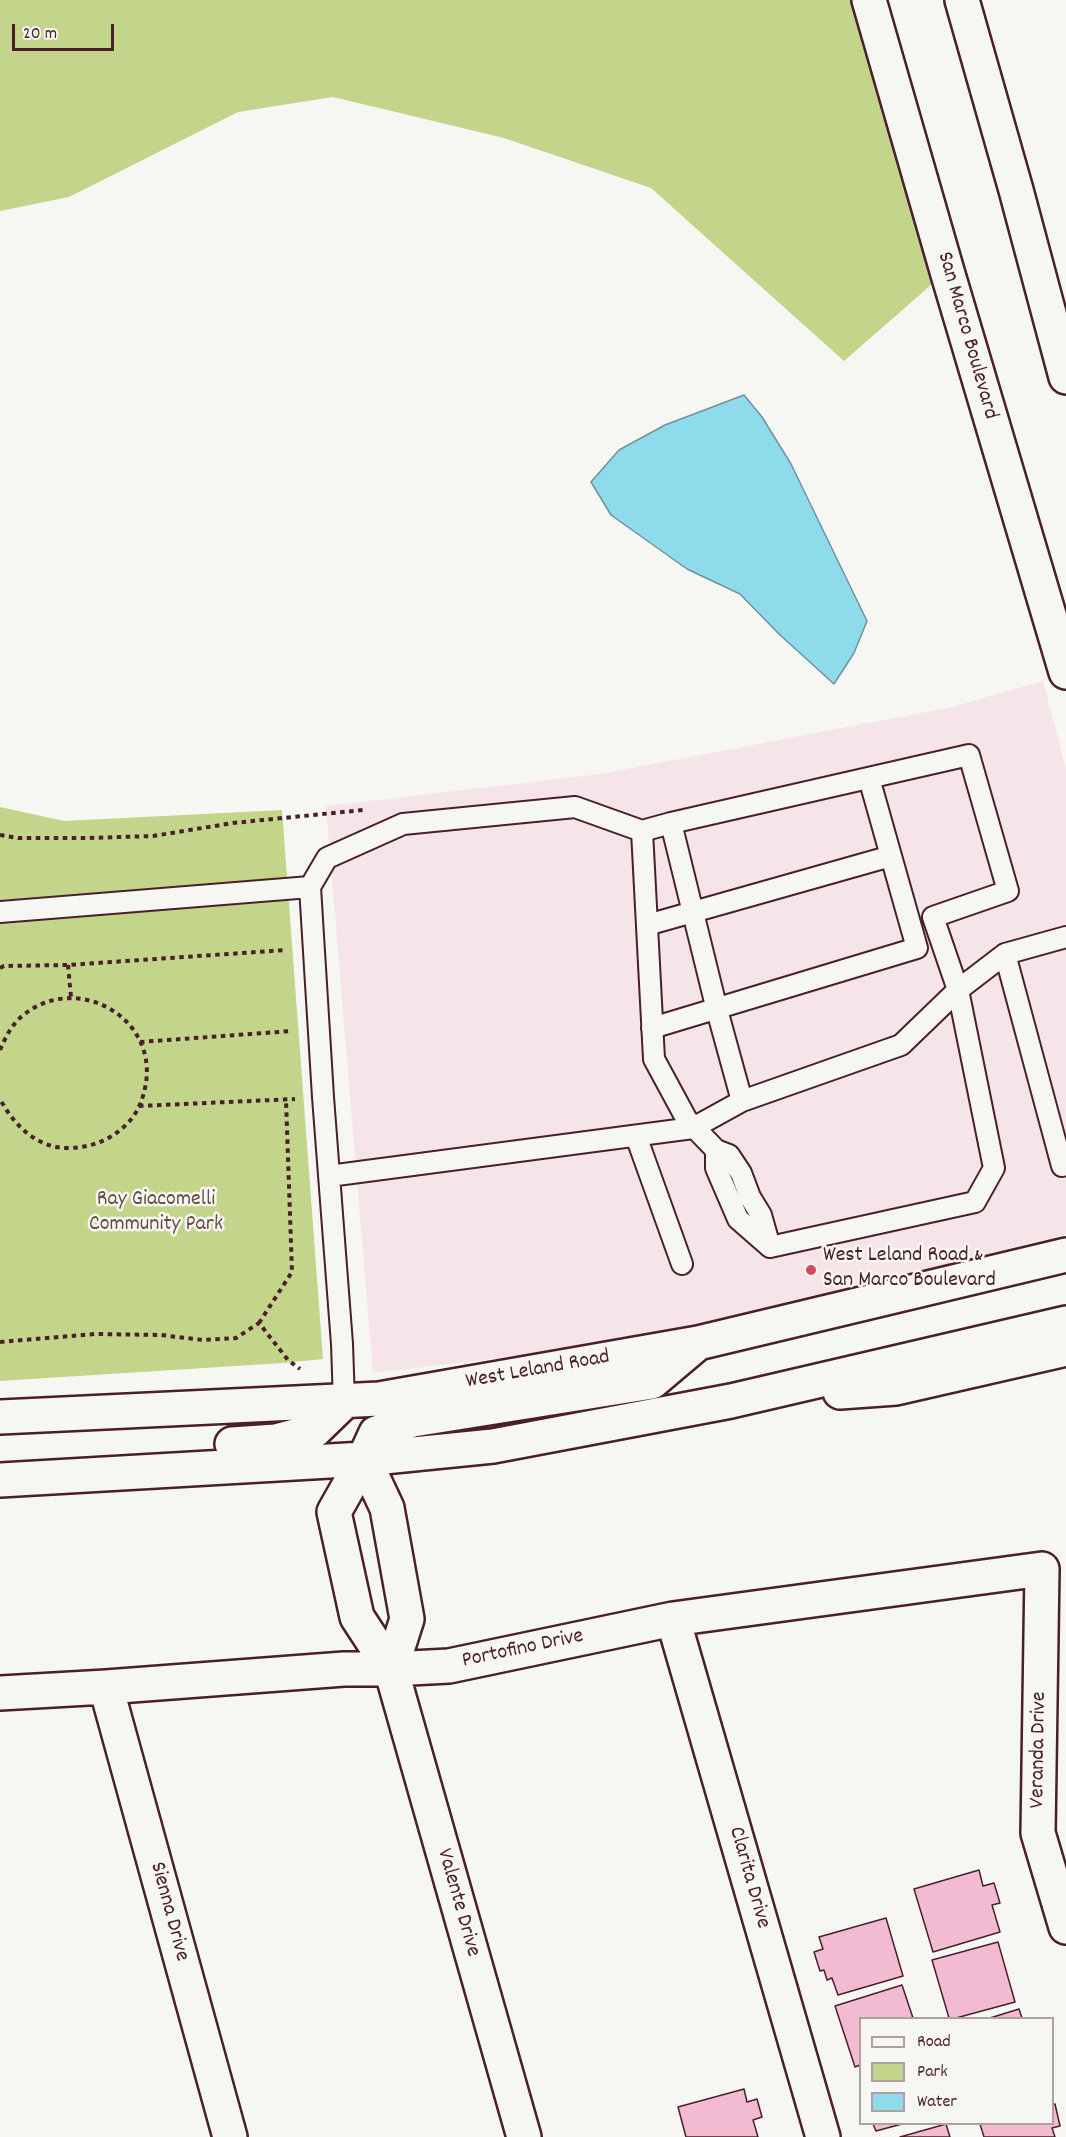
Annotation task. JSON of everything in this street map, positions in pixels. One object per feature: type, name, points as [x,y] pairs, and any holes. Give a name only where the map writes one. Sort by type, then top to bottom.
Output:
[{"type":"street","name":"San Marco Boulevard","points":[[869,0],[1066,672]]},
{"type":"street","points":[[962,0],[1066,376]]},
{"type":"street","name":"West Leland Road","points":[[0,1417],[379,1399],[698,1342],[1066,1255]]},
{"type":"street","points":[[12,1479],[364,1459],[493,1446],[731,1401],[1066,1323]]},
{"type":"street","name":"Valente Drive","points":[[524,2137],[391,1669],[357,1617],[334,1512],[364,1459],[376,1432],[412,1420],[652,1382],[698,1342]]},
{"type":"street","points":[[731,1401],[896,1388],[1066,1349]]},
{"type":"street","points":[[12,1479],[88,1453],[276,1441],[314,1431],[344,1402]]},
{"type":"street","points":[[364,1459],[387,1508],[407,1619],[391,1669]]},
{"type":"street","name":"Portofino Drive","points":[[0,1693],[344,1669],[449,1666],[673,1619],[1042,1569]]},
{"type":"street","name":"Veranda Drive","points":[[1042,1569],[1038,1833],[1066,1927]]},
{"type":"street","name":"Clarita Drive","points":[[673,1619],[823,2137]]},
{"type":"street","name":"Sienna Drive","points":[[105,1687],[230,2137]]},
{"type":"lane","points":[[344,1402],[342,1344],[318,1029],[310,887],[327,858],[404,824],[575,807],[642,831],[969,755],[1008,891],[911,924]]},
{"type":"lane","points":[[652,1028],[917,948],[869,778]]},
{"type":"lane","points":[[671,823],[692,913],[742,1101]]},
{"type":"lane","points":[[642,831],[654,1059],[693,1128],[716,1150],[729,1155],[741,1173],[750,1197],[761,1215],[770,1247],[975,1202],[994,1168],[958,990],[933,917]]},
{"type":"lane","points":[[647,924],[891,856]]},
{"type":"lane","points":[[0,912],[310,887]]},
{"type":"lane","points":[[329,1176],[693,1128],[742,1101],[901,1046],[958,990],[1005,954],[1066,937]]},
{"type":"lane","points":[[1005,954],[1062,1166]]},
{"type":"lane","points":[[636,1136],[682,1264]]},
{"type":"path","points":[[0,835],[88,838],[153,836],[233,823],[366,809]]},
{"type":"path","points":[[0,968],[4,966],[68,966],[314,948]]},
{"type":"path","points":[[68,966],[71,997]]},
{"type":"path","points":[[0,1050],[8,1031],[25,1013],[47,1002],[71,997],[96,1001],[117,1013],[134,1030],[145,1052],[148,1072],[145,1093],[124,1128],[107,1140],[87,1147],[66,1149],[46,1144],[27,1134],[11,1118],[0,1099]]},
{"type":"path","points":[[140,1042],[318,1029]]},
{"type":"path","points":[[139,1106],[323,1098]]},
{"type":"path","points":[[0,1342],[95,1334],[162,1335],[203,1340],[236,1338],[259,1323],[292,1272],[285,1100]]},
{"type":"path","points":[[259,1323],[288,1359],[344,1402]]},
{"type":"shaded area","points":[[1043,681],[1066,769],[1066,1234],[641,1341],[373,1373],[326,806],[601,774],[952,707]]},
{"type":"green space","points":[[0,0],[869,0],[947,271],[844,361],[651,188],[504,138],[333,97],[238,112],[69,197],[0,211]]},
{"type":"green space","name":"Ray Giacomelli Community Park","points":[[0,807],[64,821],[282,810],[323,1359],[0,1381]]},
{"type":"water","points":[[744,395],[762,417],[791,464],[867,621],[854,653],[834,684],[779,634],[740,594],[687,569],[611,515],[591,482],[619,450],[665,425]]},
{"type":"building","points":[[979,1870],[983,1886],[994,1883],[1000,1903],[992,1905],[1000,1932],[933,1952],[914,1889]]},
{"type":"building","points":[[886,1918],[903,1976],[838,1995],[832,1978],[827,1980],[824,1970],[820,1971],[814,1952],[823,1949],[819,1937]]},
{"type":"building","points":[[998,1942],[1015,2002],[960,2017],[949,2017],[932,1960]]},
{"type":"building","points":[[902,1985],[913,2017],[859,2017],[859,2065],[855,2067],[835,2006]]},
{"type":"building","points":[[1019,2009],[1022,2017],[993,2017]]},
{"type":"building","points":[[744,2089],[747,2102],[757,2099],[762,2117],[753,2120],[758,2137],[686,2137],[678,2107]]},
{"type":"building","points":[[1054,2104],[1060,2126],[1052,2128],[1055,2137],[984,2137],[980,2125],[1054,2125]]},
{"type":"building","points":[[873,2125],[898,2125],[876,2131]]},
{"type":"building","points":[[946,2125],[950,2137],[900,2137]]},
{"type":"place","name":"West Leland Road & San Marco Boulevard","points":[[811,1270]]}]
